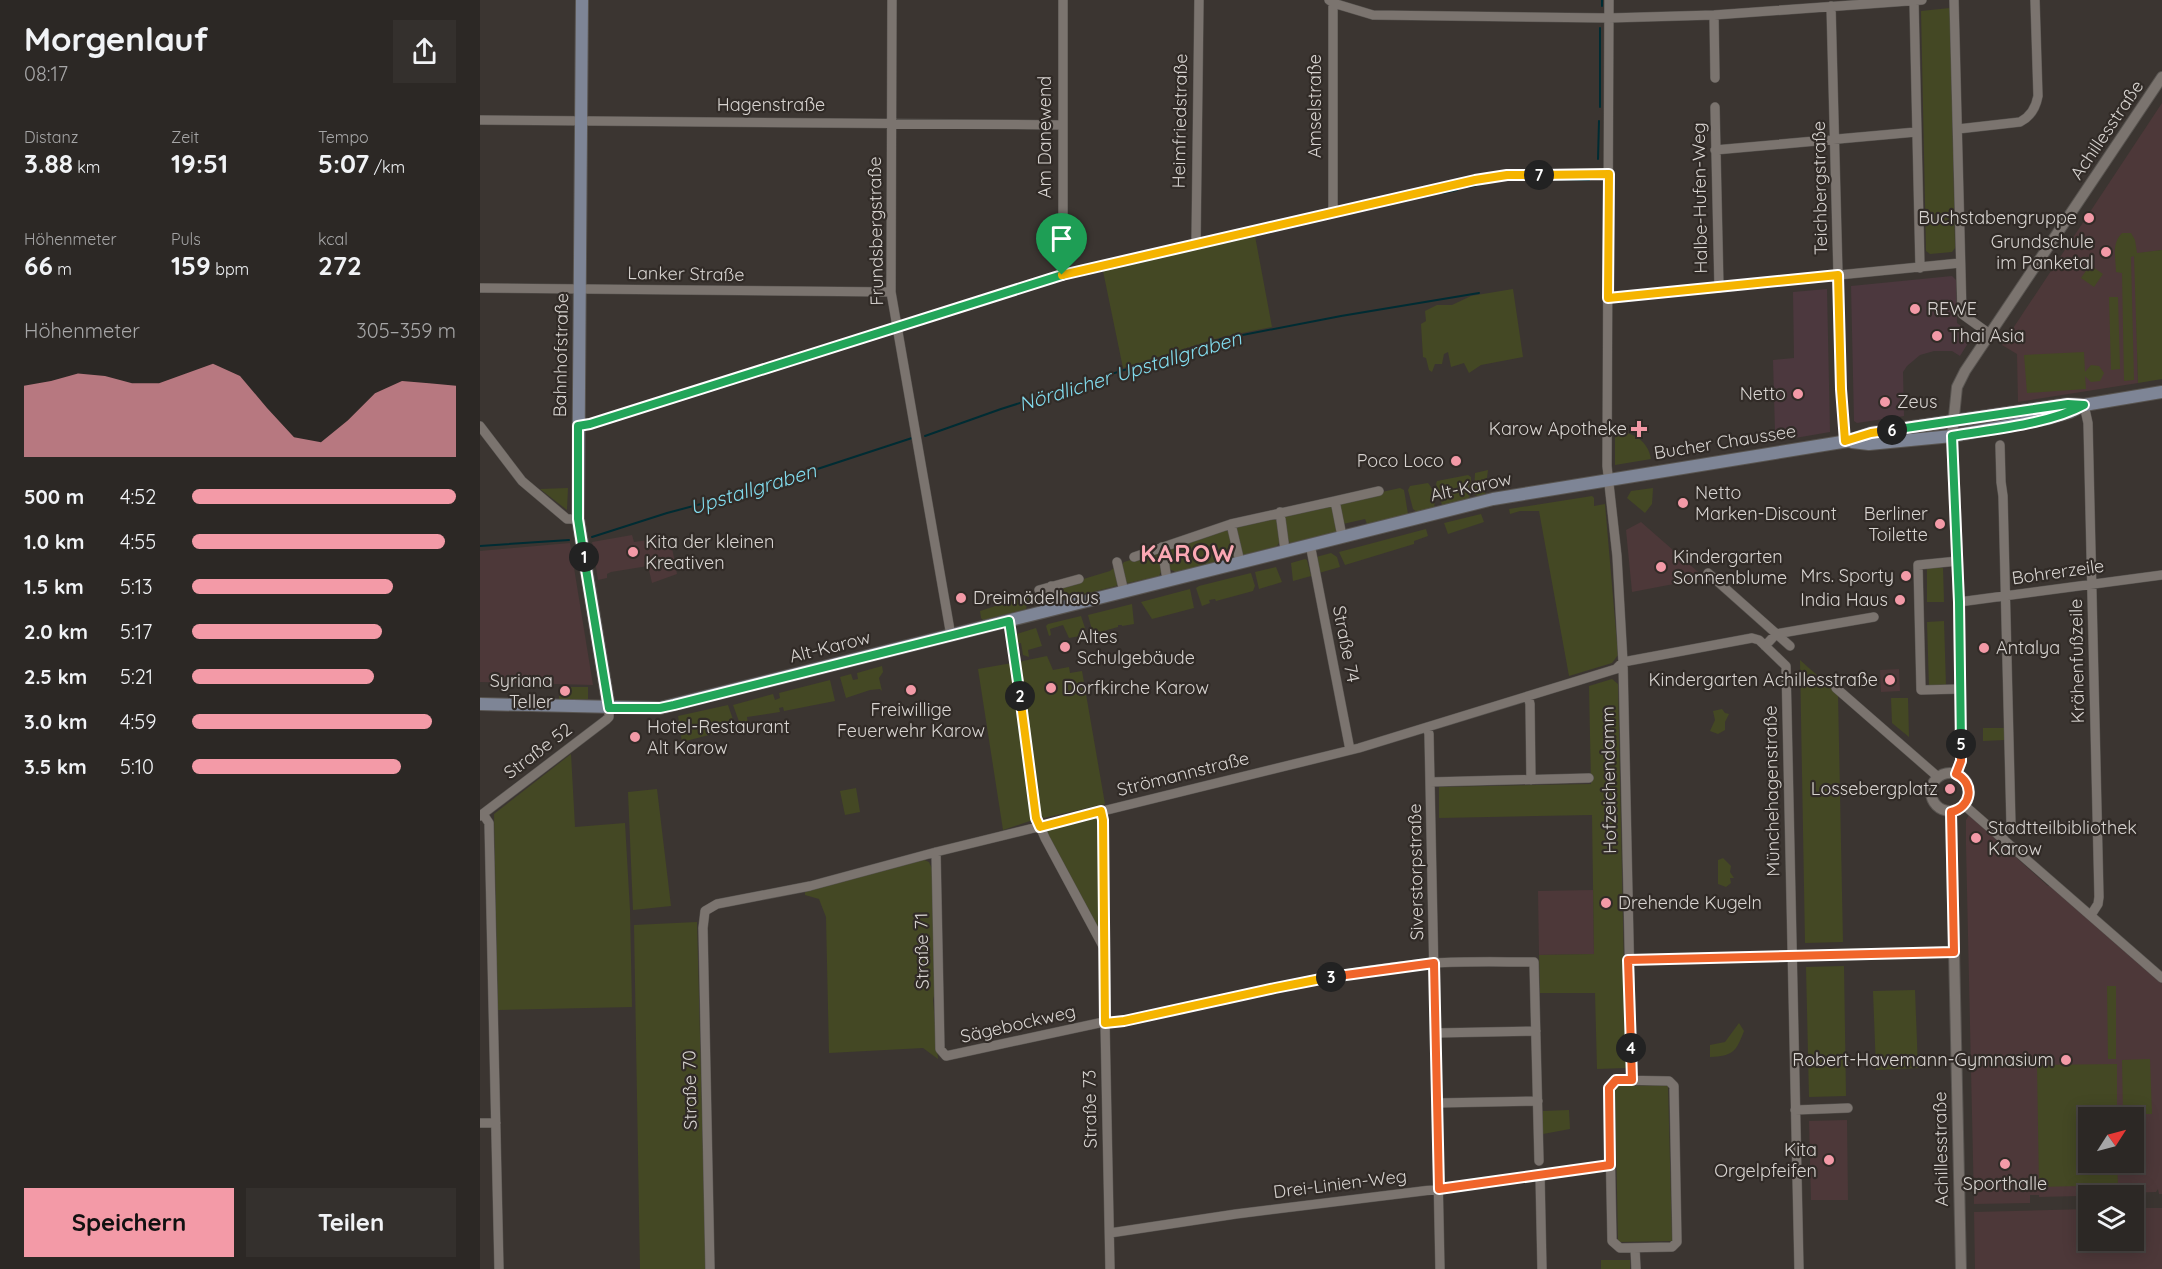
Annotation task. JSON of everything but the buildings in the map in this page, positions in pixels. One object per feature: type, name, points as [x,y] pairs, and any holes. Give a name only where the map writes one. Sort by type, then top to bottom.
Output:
[{"type":"main road","name":"Bahnhofstraße","points":[[582,0],[578,519],[609,708]]},
{"type":"main road","name":"Bucher Chaussee","points":[[1608,480],[1847,441],[1871,433],[2068,404],[2084,405],[2162,392]]},
{"type":"main road","name":"Bucher Chaussee","points":[[1847,441],[1869,444],[1952,436],[2040,420],[2070,412],[2084,405]]},
{"type":"main road","name":"Alt-Karow","points":[[480,704],[660,708],[1493,499],[1608,480]]},
{"type":"street","name":"Frundsbergstraße","points":[[892,0],[891,292],[951,636]]},
{"type":"street","name":"Am Danewend","points":[[1062,275],[1063,0]]},
{"type":"street","name":"Heimfriedstraße","points":[[1196,243],[1199,0]]},
{"type":"street","name":"Hofzeichendamm","points":[[1609,0],[1608,480],[1617,556],[1623,662],[1632,1080]]},
{"type":"street","points":[[1332,1],[1373,15],[1609,18],[1714,15],[1922,0]]},
{"type":"street","points":[[1954,0],[1962,314],[1990,335]]},
{"type":"street","points":[[1958,129],[2020,122],[2031,113],[2038,96],[2035,0]]},
{"type":"street","name":"Amselstraße","points":[[1332,1],[1333,212]]},
{"type":"street","points":[[1914,1],[1920,268]]},
{"type":"street","name":"Teichbergstraße","points":[[1832,6],[1842,408],[1847,441]]},
{"type":"street","points":[[1714,15],[1715,78]]},
{"type":"street","name":"Achillesstraße","points":[[1956,774],[1961,761],[1958,561],[1952,436],[1957,387],[1965,371],[2162,77]]},
{"type":"street","name":"Halbe-Hufen-Weg","points":[[1715,107],[1719,288]]},
{"type":"street","name":"Hagenstraße","points":[[480,120],[1062,125]]},
{"type":"street","points":[[1715,150],[1916,132]]},
{"type":"street","points":[[578,426],[897,329],[1062,275],[1491,177],[1609,174]]},
{"type":"street","points":[[1608,298],[1960,263]]},
{"type":"street","name":"Lanker Straße","points":[[480,288],[891,292]]},
{"type":"street","name":"Krähenfußzeile","points":[[2084,405],[2088,423],[2098,897],[2098,904],[2091,915]]},
{"type":"street","points":[[480,426],[522,481],[567,519],[578,519]]},
{"type":"street","points":[[2000,444],[2011,825],[2002,836]]},
{"type":"street","points":[[1134,556],[1231,524],[1379,491]]},
{"type":"street","points":[[1335,501],[1342,536]]},
{"type":"street","points":[[1280,512],[1285,550]]},
{"type":"street","points":[[1231,524],[1240,562]]},
{"type":"street","name":"Straße 74","points":[[1310,544],[1350,750]]},
{"type":"street","points":[[1162,547],[1167,580]]},
{"type":"street","points":[[1958,561],[1918,565],[1918,609],[1921,690],[1960,689]]},
{"type":"street","points":[[1117,562],[1124,592]]},
{"type":"street","points":[[1707,573],[1790,646]]},
{"type":"street","name":"Bohrerzeile","points":[[1959,602],[2162,575]]},
{"type":"street","points":[[1039,590],[1079,579]]},
{"type":"street","points":[[1051,586],[1058,609]]},
{"type":"street","points":[[1765,646],[1776,634],[1874,616]]},
{"type":"street","name":"Straße 73","points":[[1009,621],[1036,818],[1104,948]]},
{"type":"street","name":"Strömannstraße","points":[[705,911],[717,904],[810,886],[936,852],[1350,750],[1616,669],[1623,662],[1752,638],[1759,640],[1765,646]]},
{"type":"street","name":"Münchehagenstraße","points":[[1765,646],[1786,666],[1799,1269]]},
{"type":"street","points":[[1836,688],[1938,777]]},
{"type":"street","points":[[1528,696],[1531,780],[1589,778]]},
{"type":"street","name":"Straße 52","points":[[482,815],[606,720],[609,717],[609,708]]},
{"type":"street","name":"Siverstorpstraße","points":[[1428,727],[1440,1269]]},
{"type":"street","points":[[1950,773],[1956,774],[1967,782],[1970,790],[1969,798],[1965,805],[1951,812],[1943,810],[1933,801],[1931,788],[1938,777],[1950,773]]},
{"type":"street","name":"Siverstorpstraße","points":[[1430,782],[1531,780]]},
{"type":"street","points":[[1965,805],[2162,978]]},
{"type":"street","name":"Straße 73","points":[[1101,811],[1103,820],[1110,1269]]},
{"type":"street","name":"Achillesstraße","points":[[1951,812],[1961,1269]]},
{"type":"street","points":[[482,815],[489,823],[499,1269]]},
{"type":"street","name":"Straße 71","points":[[936,852],[940,1048]]},
{"type":"street","name":"Straße 70","points":[[705,911],[703,928],[710,1269]]},
{"type":"street","points":[[1628,960],[1954,952]]},
{"type":"street","name":"Sägebockweg","points":[[940,1048],[942,1053],[951,1056],[1341,975],[1434,963],[1534,962],[1536,1031]]},
{"type":"street","points":[[1436,1033],[1536,1031],[1539,1161]]},
{"type":"street","points":[[1616,1080],[1632,1080],[1669,1081],[1674,1086],[1677,1242],[1672,1247],[1620,1248],[1612,1241],[1609,1088],[1616,1080]]},
{"type":"street","points":[[1437,1103],[1538,1101]]},
{"type":"street","points":[[1795,1110],[1848,1108]]},
{"type":"street","points":[[480,1123],[496,1123]]},
{"type":"street","name":"Drei-Linien-Weg","points":[[1110,1233],[1245,1212],[1439,1189],[1610,1165]]},
{"type":"street","points":[[1540,1175],[1542,1269]]},
{"type":"street","points":[[1635,1248],[1636,1269]]},
{"type":"shaded area","name":"Grundschule im Panketal","points":[[2162,103],[2162,250],[2135,254],[2138,383],[2018,402],[2017,354],[2002,345]]},
{"type":"shaded area","points":[[1952,276],[1956,280],[1957,323],[1973,335],[1960,356],[1952,351],[1934,351],[1920,355],[1903,372],[1904,416],[1857,423],[1854,421],[1851,286]]},
{"type":"shaded area","points":[[1827,289],[1830,432],[1795,438],[1795,428],[1775,432],[1773,360],[1794,358],[1793,292]]},
{"type":"shaded area","name":"Kindergarten Sonnenblume","points":[[1641,522],[1705,578],[1632,592],[1626,530]]},
{"type":"shaded area","name":"Kita der kleinen Kreativen","points":[[632,535],[634,542],[670,537],[677,574],[652,583],[648,566],[611,572],[607,574],[607,578],[598,580],[592,542]]},
{"type":"shaded area","points":[[570,543],[593,685],[480,682],[480,551]]},
{"type":"shaded area","name":"Kindergarten Achillesstraße","points":[[1899,669],[1900,691],[1881,692],[1880,670]]},
{"type":"shaded area","name":"Robert-Havemann-Gymnasium","points":[[1969,815],[2162,983],[2162,1194],[2159,1194],[2158,1189],[2156,1192],[2144,1192],[2144,1185],[2078,1185],[2078,1196],[2039,1197],[2039,1195],[2030,1195],[2030,1203],[1974,1204],[1966,820]]},
{"type":"shaded area","points":[[1593,890],[1594,954],[1539,955],[1538,891]]},
{"type":"shaded area","name":"Kita Orgelpfeifen","points":[[1847,1120],[1848,1200],[1811,1200],[1809,1121]]},
{"type":"shaded area","points":[[2144,1208],[2162,1208],[2162,1269],[1975,1269],[1974,1212],[2078,1209],[2078,1251],[2144,1251]]},
{"type":"green space","points":[[1950,8],[1955,248],[1952,252],[1930,254],[1926,251],[1921,11]]},
{"type":"green space","points":[[2122,233],[2131,233],[2135,240],[2137,253],[2162,250],[2162,379],[2138,383],[2134,256],[2131,257],[2134,380],[2124,381],[2122,273],[2116,272],[2115,251],[2116,242]]},
{"type":"green space","points":[[1255,236],[1272,327],[1222,337],[1123,368],[1103,271]]},
{"type":"green space","points":[[2090,265],[2103,274],[2094,287],[2081,278]]},
{"type":"green space","points":[[1513,289],[1523,357],[1481,365],[1469,373],[1464,363],[1451,367],[1448,352],[1444,354],[1442,364],[1435,364],[1432,372],[1429,370],[1426,358],[1423,357],[1421,324],[1426,321],[1425,311],[1437,305],[1452,305],[1471,296]]},
{"type":"green space","points":[[2109,297],[2118,297],[2120,369],[2111,370]]},
{"type":"green space","points":[[2084,352],[2085,372],[2091,365],[2099,366],[2104,373],[2100,381],[2091,382],[2085,376],[2086,389],[2027,393],[2024,355]]},
{"type":"green space","points":[[1615,430],[1628,433],[1643,442],[1651,459],[1615,465]]},
{"type":"green space","points":[[1488,470],[1485,494],[1477,496],[1474,494],[1475,473]]},
{"type":"green space","points":[[1468,475],[1471,477],[1471,494],[1468,499],[1442,505],[1437,481]]},
{"type":"green space","points":[[1428,483],[1434,495],[1434,507],[1417,512],[1413,509],[1408,490],[1410,486]]},
{"type":"green space","points":[[568,488],[567,510],[540,489]]},
{"type":"green space","points":[[1400,488],[1404,490],[1408,514],[1367,524],[1365,519],[1343,524],[1339,504],[1341,501]]},
{"type":"green space","points":[[1653,488],[1652,504],[1645,513],[1627,498],[1631,491]]},
{"type":"green space","points":[[1592,496],[1594,506],[1605,504],[1618,655],[1612,663],[1569,676],[1539,511],[1520,511],[1510,514],[1509,509]]},
{"type":"green space","points":[[1333,505],[1338,528],[1336,532],[1290,543],[1286,537],[1283,516]]},
{"type":"green space","points":[[1481,514],[1484,522],[1448,534],[1444,523]]},
{"type":"green space","points":[[1274,516],[1279,519],[1282,538],[1277,546],[1244,555],[1241,552],[1235,529]]},
{"type":"green space","points":[[1226,529],[1230,531],[1236,554],[1233,558],[1176,572],[1169,569],[1166,551],[1170,547]]},
{"type":"green space","points":[[1426,529],[1428,536],[1414,541],[1414,544],[1345,565],[1339,552]]},
{"type":"green space","points":[[1157,552],[1160,554],[1162,570],[1159,576],[1128,583],[1124,581],[1121,566],[1124,562]]},
{"type":"green space","points":[[1331,553],[1337,557],[1340,567],[1319,573],[1316,557]]},
{"type":"green space","points":[[1305,559],[1311,576],[1293,581],[1291,563]]},
{"type":"green space","points":[[1115,567],[1119,582],[1116,586],[1061,600],[1057,598],[1055,591],[1057,587],[1110,571]]},
{"type":"green space","points":[[1276,567],[1282,582],[1259,589],[1255,572]]},
{"type":"green space","points":[[1927,568],[1943,568],[1944,602],[1927,602]]},
{"type":"green space","points":[[1251,573],[1255,586],[1253,591],[1216,601],[1215,599],[1209,600],[1210,603],[1202,606],[1196,588]]},
{"type":"green space","points":[[1190,589],[1194,608],[1152,619],[1141,602]]},
{"type":"green space","points":[[1027,596],[1029,598],[1026,609],[983,620],[981,618],[980,611]]},
{"type":"green space","points":[[1132,604],[1134,624],[1118,625],[1118,627],[1093,634],[1088,615]]},
{"type":"green space","points":[[1081,616],[1086,631],[1080,633],[1080,636],[1069,638],[1063,625],[1050,629],[1051,635],[1049,636],[1046,626],[1048,624]]},
{"type":"green space","points":[[1944,621],[1946,686],[1929,687],[1927,622]]},
{"type":"green space","points":[[1036,628],[1042,646],[1028,650],[1029,657],[1023,655],[1021,643],[1016,644],[1014,635]]},
{"type":"green space","points":[[1047,656],[1053,670],[1069,667],[1070,673],[1082,671],[1105,804],[1044,818],[1040,815],[1018,662]]},
{"type":"green space","points":[[1800,660],[1838,694],[1843,942],[1805,943]]},
{"type":"green space","points":[[1012,663],[1033,820],[1003,830],[978,669]]},
{"type":"green space","points":[[882,666],[883,672],[879,678],[882,691],[880,689],[870,690],[846,698],[840,677],[851,674],[853,680],[858,679],[857,673]]},
{"type":"green space","points":[[1612,679],[1618,684],[1626,1068],[1597,1069],[1595,993],[1540,993],[1539,955],[1594,954],[1592,815],[1439,818],[1439,787],[1591,784],[1589,686]]},
{"type":"green space","points":[[830,680],[835,701],[784,711],[783,707],[779,708],[780,712],[747,717],[748,724],[741,727],[733,705],[773,694],[775,700],[780,698],[779,693]]},
{"type":"green space","points":[[570,687],[588,687],[588,699],[559,701],[559,696],[570,696]]},
{"type":"green space","points":[[1891,698],[1908,698],[1909,737],[1892,723]]},
{"type":"green space","points":[[728,705],[736,728],[682,742],[678,716]]},
{"type":"green space","points":[[1722,709],[1729,714],[1725,722],[1725,730],[1718,734],[1710,731],[1715,720],[1713,711]]},
{"type":"green space","points":[[1983,728],[2004,728],[2005,740],[1983,741]]},
{"type":"green space","points":[[571,754],[575,827],[625,823],[632,1007],[498,1010],[494,814]]},
{"type":"green space","points":[[856,788],[860,812],[845,815],[840,791]]},
{"type":"green space","points":[[657,789],[671,906],[633,910],[628,792]]},
{"type":"green space","points":[[1094,817],[1100,823],[1100,932],[1046,832],[1051,828]]},
{"type":"green space","points":[[1723,858],[1731,866],[1730,872],[1734,878],[1730,878],[1731,883],[1726,887],[1718,884],[1718,860]]},
{"type":"green space","points":[[922,859],[929,862],[933,871],[935,991],[933,1000],[938,1059],[923,1048],[829,1053],[826,917],[819,899],[805,895],[805,889]]},
{"type":"green space","points":[[697,922],[706,1269],[640,1269],[634,925]]},
{"type":"green space","points":[[1844,966],[1846,1096],[1809,1097],[1806,967]]},
{"type":"green space","points":[[2107,986],[2116,986],[2116,1059],[2108,1059]]},
{"type":"green space","points":[[1915,990],[1918,1068],[1876,1070],[1873,991]]},
{"type":"green space","points":[[1739,1023],[1744,1031],[1733,1052],[1710,1057],[1710,1045],[1725,1042]]},
{"type":"green space","points":[[2150,1059],[2152,1114],[2144,1114],[2144,1107],[2123,1107],[2122,1060]]},
{"type":"green space","points":[[2117,1064],[2117,1107],[2078,1107],[2078,1173],[2117,1173],[2118,1185],[2039,1187],[2037,1065]]},
{"type":"green space","points":[[1668,1085],[1672,1241],[1618,1242],[1615,1086]]},
{"type":"green space","points":[[1569,1110],[1570,1129],[1543,1134],[1543,1111]]},
{"type":"green space","points":[[1601,1260],[1630,1260],[1630,1269],[1601,1269]]},
{"type":"waterway","name":"Nördlicher Upstallgraben","points":[[1602,0],[1602,6]]},
{"type":"waterway","name":"Nördlicher Upstallgraben","points":[[1600,28],[1600,107]]},
{"type":"waterway","name":"Nördlicher Upstallgraben","points":[[1598,159],[1599,121]]},
{"type":"waterway","name":"Nördlicher Upstallgraben","points":[[1503,180],[1527,179]]},
{"type":"waterway","name":"Nördlicher Upstallgraben","points":[[1547,179],[1589,180]]},
{"type":"waterway","name":"Nördlicher Upstallgraben","points":[[1469,187],[1491,182]]},
{"type":"waterway","name":"Nördlicher Upstallgraben","points":[[1443,193],[1457,190]]},
{"type":"waterway","name":"Nördlicher Upstallgraben","points":[[925,436],[1001,409],[1222,339],[1479,293]]},
{"type":"waterway","name":"Upstallgraben","points":[[592,537],[667,513],[750,491],[912,438]]},
{"type":"waterway","name":"Upstallgraben","points":[[480,546],[569,540]]},
{"type":"place","name":"Buchstabengruppe","points":[[2089,218]]},
{"type":"place","name":"Grundschule im Panketal","points":[[2106,252]]},
{"type":"place","name":"REWE","points":[[1915,309]]},
{"type":"place","name":"Thai Asia","points":[[1937,336]]},
{"type":"place","name":"Netto","points":[[1798,394]]},
{"type":"place","name":"Zeus","points":[[1885,402]]},
{"type":"place","name":"Karow Apotheke","points":[[1639,429]]},
{"type":"place","name":"Poco Loco","points":[[1456,461]]},
{"type":"place","name":"Netto Marken-Discount","points":[[1683,503]]},
{"type":"place","name":"Berliner Toilette","points":[[1940,524]]},
{"type":"place","name":"Kita der kleinen Kreativen","points":[[633,552]]},
{"type":"place","name":"Kindergarten Sonnenblume","points":[[1661,567]]},
{"type":"place","name":"Mrs. Sporty","points":[[1906,576]]},
{"type":"place","name":"Dreimädelhaus","points":[[961,598]]},
{"type":"place","name":"India Haus","points":[[1900,600]]},
{"type":"place","name":"Altes Schulgebäude","points":[[1065,647]]},
{"type":"place","name":"Antalya","points":[[1984,648]]},
{"type":"place","name":"Kindergarten Achillesstraße","points":[[1890,680]]},
{"type":"place","name":"Dorfkirche Karow","points":[[1051,688]]},
{"type":"place","name":"Freiwillige Feuerwehr Karow","points":[[911,690]]},
{"type":"place","name":"Syriana Teller","points":[[565,691]]},
{"type":"place","name":"Hotel-Restaurant Alt Karow","points":[[635,737]]},
{"type":"place","name":"Lossebergplatz","points":[[1950,789]]},
{"type":"place","name":"Stadtteilbibliothek Karow","points":[[1976,838]]},
{"type":"place","name":"Drehende Kugeln","points":[[1606,903]]},
{"type":"place","name":"Robert-Havemann-Gymnasium","points":[[2066,1060]]},
{"type":"place","name":"Kita Orgelpfeifen","points":[[1829,1160]]},
{"type":"place","name":"Sporthalle","points":[[2005,1164]]},
{"type":"district","name":"KAROW","points":[[1188,554]]},
{"type":"route","points":[[1609,174],[1608,298],[1838,275],[1841,389],[1845,441],[1871,433],[1936,423],[2068,404],[2084,405],[2070,412],[2031,422],[1952,436],[1958,561],[1961,761],[1956,774],[1967,782],[1970,790],[1965,805],[1951,812],[1954,952],[1628,960],[1632,1080],[1616,1080],[1609,1088],[1610,1165],[1439,1189],[1434,963],[1351,974],[1105,1023],[1103,820],[1101,811],[1040,827],[1036,818],[1009,621],[674,705],[660,708],[609,708],[578,519],[578,426],[891,331],[1062,275],[1491,177],[1609,174]]}]
